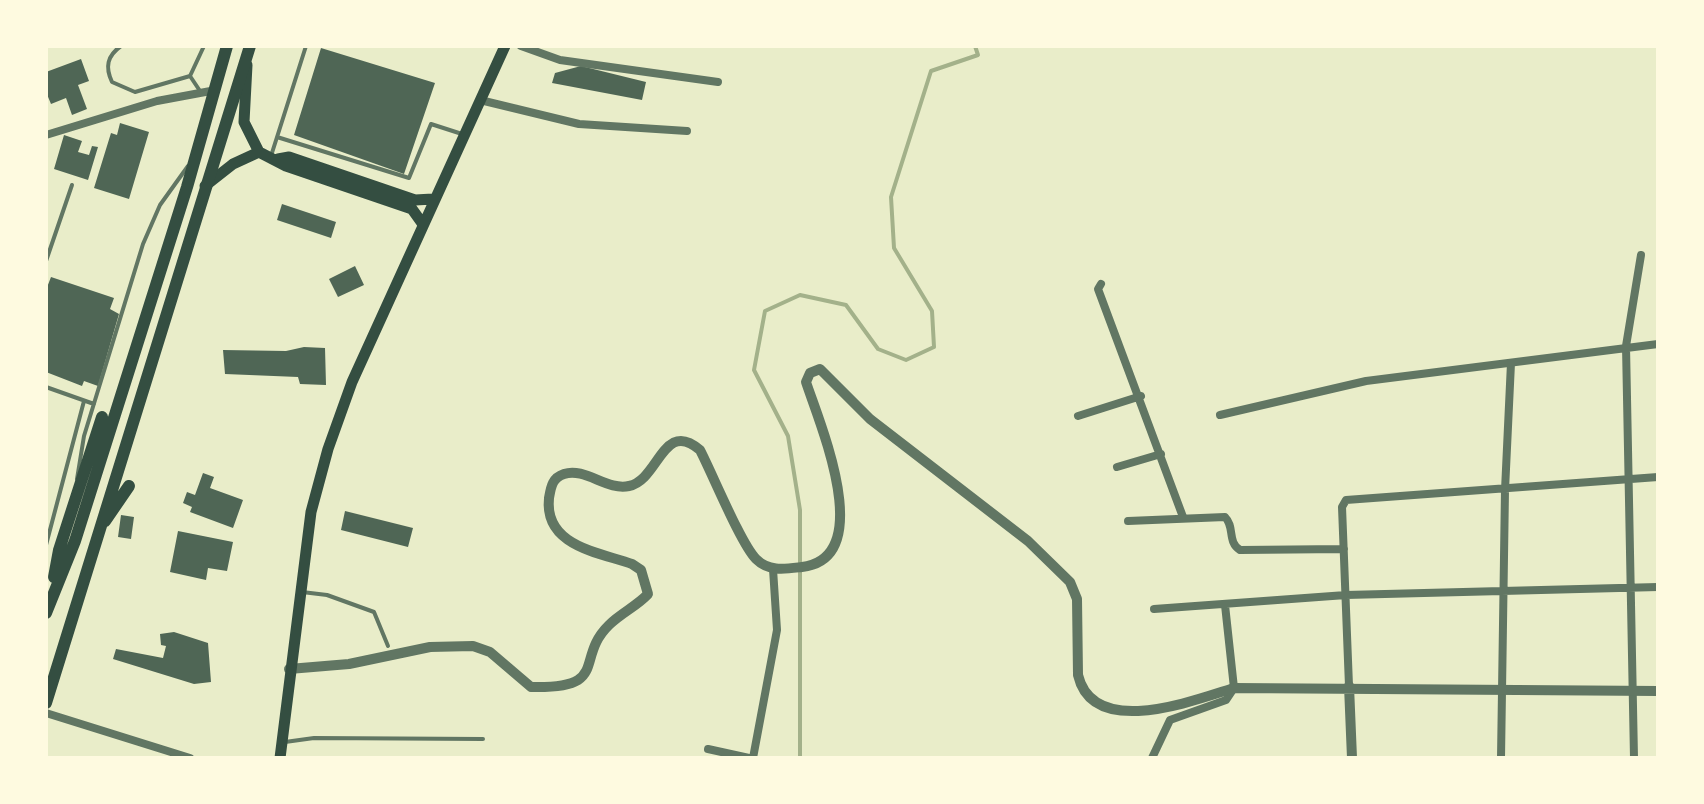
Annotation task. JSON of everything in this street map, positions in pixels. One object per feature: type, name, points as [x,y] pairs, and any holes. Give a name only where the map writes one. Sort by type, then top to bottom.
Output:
[{"type":"highway","points":[[48,608],[75,541],[197,154],[227,46]]},
{"type":"highway","points":[[46,703],[249,50]]},
{"type":"highway","points":[[48,608],[59,550],[102,417]]},
{"type":"highway","points":[[97,534],[129,486]]},
{"type":"main road","points":[[280,758],[311,512],[328,449],[352,382],[462,134],[505,46]]},
{"type":"main road","points":[[249,50],[243,116],[248,133],[269,156],[286,166],[412,209],[422,223]]},
{"type":"main road","points":[[205,186],[233,164],[269,156],[289,157],[415,200],[433,199]]},
{"type":"street","points":[[521,46],[573,62],[718,82]]},
{"type":"street","points":[[46,135],[216,90]]},
{"type":"street","points":[[480,100],[579,124],[687,131]]},
{"type":"street","points":[[1634,758],[1626,346],[1641,255]]},
{"type":"street","points":[[1101,284],[1098,289],[1141,396],[1183,517]]},
{"type":"street","points":[[1220,415],[1366,381],[1658,344]]},
{"type":"street","points":[[1501,758],[1505,490],[1511,363]]},
{"type":"street","points":[[289,669],[349,664],[430,647],[473,646],[490,652],[531,687],[561,686],[580,680],[608,626],[648,594],[641,570],[632,564],[570,543],[556,531],[549,515],[551,484],[560,474],[573,472],[611,486],[634,485],[647,476],[668,445],[677,441],[692,443],[700,450],[753,557],[773,569],[813,565],[826,556],[842,512],[837,477],[806,382],[810,373],[820,369],[870,419],[1028,541],[1070,582],[1077,599],[1078,675],[1088,697],[1108,709],[1166,709],[1234,688],[1349,686],[1658,691]]},
{"type":"street","points":[[1078,416],[1141,396]]},
{"type":"street","points":[[1117,467],[1161,454]]},
{"type":"street","points":[[1352,758],[1344,502],[1658,477]]},
{"type":"street","points":[[1128,521],[1225,517],[1229,521],[1232,541],[1240,550],[1344,549]]},
{"type":"street","points":[[708,749],[751,758],[777,630],[773,569]]},
{"type":"street","points":[[1154,609],[1346,595],[1658,587]]},
{"type":"street","points":[[1152,758],[1170,720],[1226,700],[1234,688],[1225,605]]},
{"type":"street","points":[[46,713],[190,758]]},
{"type":"lane","points":[[121,46],[109,58],[107,71],[112,82],[135,92],[190,76],[204,46]]},
{"type":"lane","points":[[152,46],[181,46]]},
{"type":"lane","points":[[269,156],[306,46]]},
{"type":"lane","points":[[190,76],[201,92]]},
{"type":"lane","points":[[277,137],[409,178],[431,124],[462,134]]},
{"type":"lane","points":[[77,493],[77,464],[150,227],[160,205],[197,154]]},
{"type":"lane","points":[[46,261],[72,185]]},
{"type":"lane","points":[[46,387],[94,404]]},
{"type":"lane","points":[[46,545],[84,401]]},
{"type":"lane","points":[[299,592],[327,595],[374,612],[388,646]]},
{"type":"lane","points":[[282,743],[314,738],[483,739]]},
{"type":"building","points":[[321,48],[435,83],[404,174],[294,135]]},
{"type":"building","points":[[81,59],[89,81],[78,85],[87,109],[72,115],[66,98],[51,104],[46,92],[46,72]]},
{"type":"building","points":[[581,66],[646,82],[642,100],[552,83],[555,73]]},
{"type":"building","points":[[120,123],[149,132],[129,199],[94,188],[111,133],[117,135]]},
{"type":"building","points":[[64,135],[82,141],[78,152],[89,155],[92,146],[98,147],[88,180],[54,169]]},
{"type":"building","points":[[282,204],[336,222],[331,238],[277,220]]},
{"type":"building","points":[[355,266],[364,285],[338,297],[329,279]]},
{"type":"building","points":[[51,277],[114,298],[110,309],[119,314],[98,386],[84,381],[82,386],[46,372],[46,290]]},
{"type":"building","points":[[304,347],[325,348],[326,385],[300,384],[298,377],[225,374],[223,350],[286,351]]},
{"type":"building","points":[[203,473],[214,477],[210,488],[243,500],[233,528],[190,512],[192,507],[183,503],[187,492],[195,495]]},
{"type":"building","points":[[345,511],[413,528],[408,547],[341,530]]},
{"type":"building","points":[[121,515],[134,517],[131,539],[118,537]]},
{"type":"building","points":[[178,531],[233,542],[227,571],[208,568],[206,580],[170,572]]},
{"type":"building","points":[[174,632],[208,643],[211,682],[194,684],[113,659],[116,649],[163,658],[166,646],[161,645],[160,634]]},
{"type":"waterway","points":[[800,758],[800,510],[788,436],[754,370],[765,311],[800,295],[846,305],[878,349],[906,360],[934,347],[932,311],[894,248],[891,197],[931,71],[978,55],[975,46]]}]
